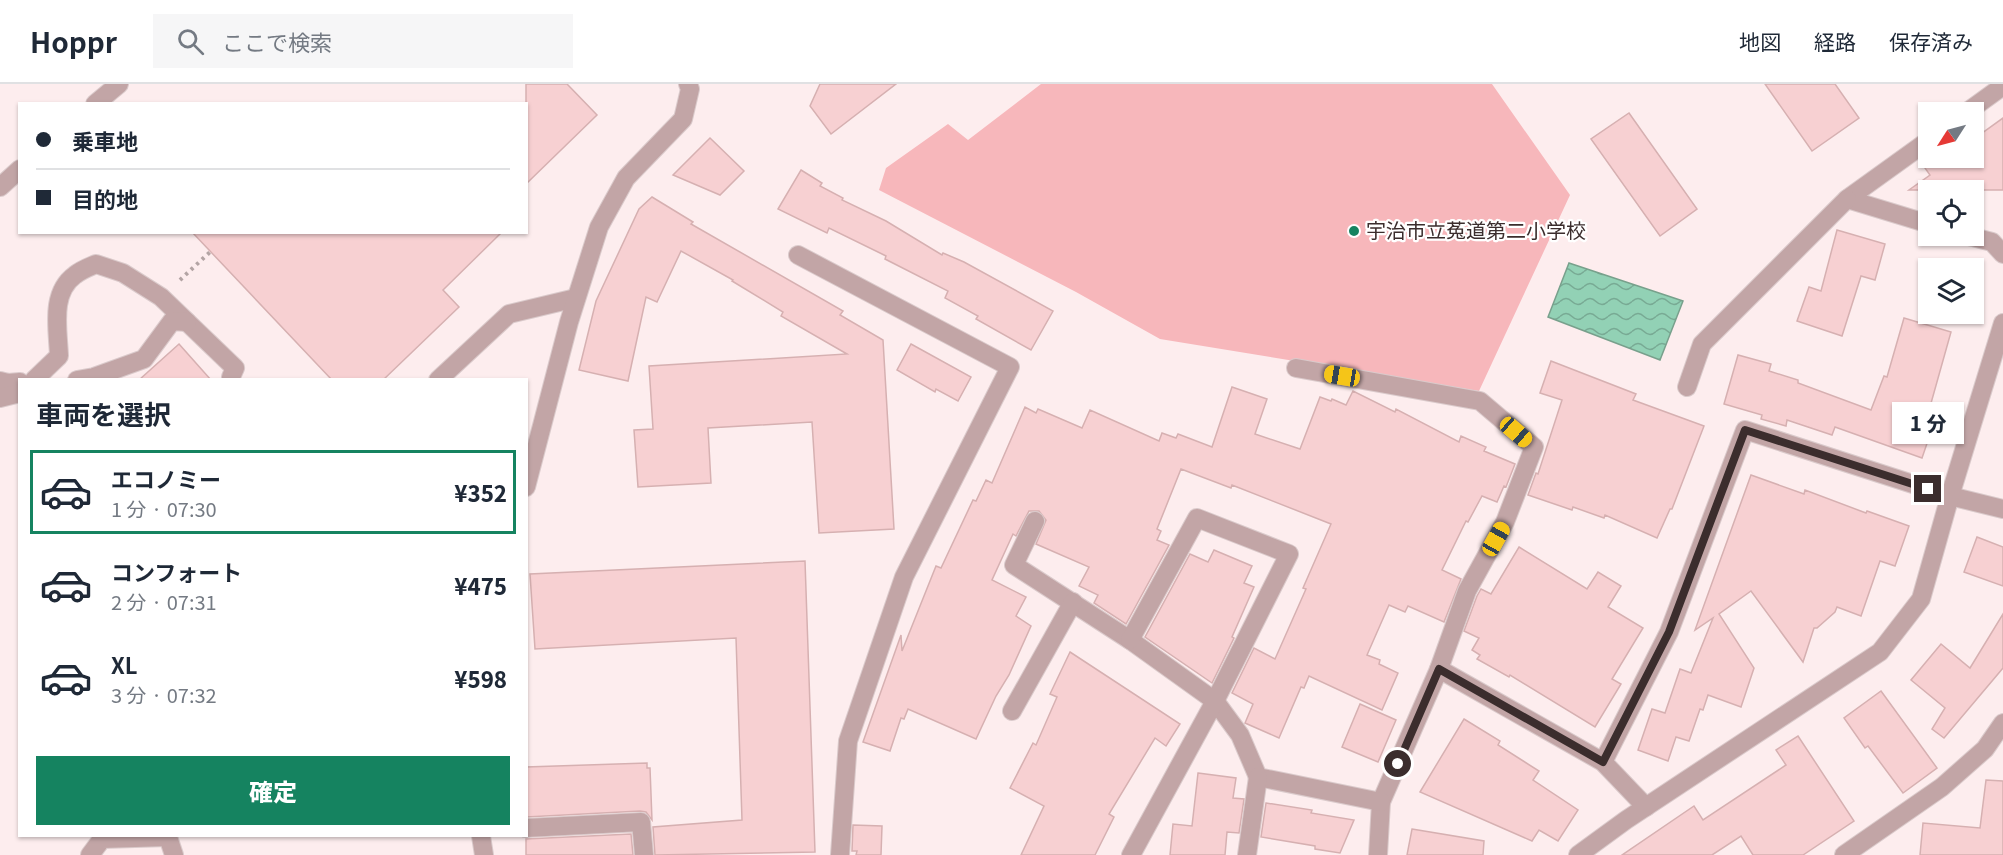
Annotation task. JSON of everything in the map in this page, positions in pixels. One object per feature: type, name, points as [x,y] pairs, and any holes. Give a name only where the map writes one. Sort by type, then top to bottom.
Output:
[{"type":"street","points":[[98,102],[120,84]]},
{"type":"street","points":[[528,479],[568,322],[599,227],[626,178],[682,119],[690,88],[688,84]]},
{"type":"street","points":[[1981,102],[2003,86]]},
{"type":"street","points":[[1687,387],[1702,344],[1846,199],[1918,148]]},
{"type":"street","points":[[0,187],[18,171]]},
{"type":"street","points":[[1846,199],[1918,221]]},
{"type":"street","points":[[1984,240],[1992,242],[2003,255]]},
{"type":"street","points":[[798,255],[1010,367],[904,577],[848,741],[840,855]]},
{"type":"street","points":[[36,378],[59,356],[57,309],[62,289],[75,274],[96,264],[123,273],[161,297],[235,368],[231,377]]},
{"type":"street","points":[[440,378],[509,314],[576,298]]},
{"type":"street","points":[[88,378],[144,359],[172,321],[187,322]]},
{"type":"street","points":[[1578,855],[1646,807],[1880,652],[1922,599],[1950,496],[2003,323]]},
{"type":"street","points":[[1296,368],[1480,401],[1534,447],[1505,522],[1467,591],[1439,669],[1381,802],[1378,855]]},
{"type":"street","points":[[0,381],[18,382]]},
{"type":"street","points":[[0,398],[18,394]]},
{"type":"street","points":[[1603,762],[1669,632],[1745,430],[1950,496],[2003,509]]},
{"type":"street","points":[[1130,640],[1197,518],[1289,555],[1215,701],[1131,855]]},
{"type":"street","points":[[1035,520],[1014,565],[1130,640],[1215,701],[1240,735],[1258,777],[1247,855]]},
{"type":"street","points":[[1012,711],[1073,602]]},
{"type":"street","points":[[1439,669],[1603,762],[1646,807]]},
{"type":"street","points":[[1844,855],[1942,787],[1985,749],[2003,723]]},
{"type":"street","points":[[1258,777],[1381,802]]},
{"type":"street","points":[[528,828],[642,822],[644,855]]},
{"type":"street","points":[[90,855],[102,839],[168,837],[174,855]]},
{"type":"street","points":[[481,837],[484,855]]},
{"type":"path","points":[[161,297],[210,252]]},
{"type":"shaded area","name":"宇治市立菟道第二小学校","points":[[1041,84],[1492,84],[1570,195],[1479,391],[1160,339],[1076,292],[879,190],[886,168],[948,124],[968,140]]},
{"type":"water","points":[[1569,263],[1683,301],[1660,360],[1548,317]]},
{"type":"building","points":[[526,84],[567,84],[597,115],[528,182],[528,102],[526,102]]},
{"type":"building","points":[[820,84],[896,84],[831,134],[810,106]]},
{"type":"building","points":[[1765,84],[1835,84],[1859,118],[1812,151]]},
{"type":"building","points":[[1629,113],[1697,209],[1660,236],[1591,139]]},
{"type":"building","points":[[2003,118],[2003,190],[1984,190],[1984,180],[1923,180],[1930,175],[1925,168],[1984,168],[1984,132]]},
{"type":"building","points":[[710,138],[744,171],[720,195],[673,175]]},
{"type":"building","points":[[801,170],[822,183],[820,186],[843,198],[842,200],[886,221],[942,255],[943,253],[964,262],[1053,311],[1031,350],[976,319],[978,316],[945,298],[948,291],[885,259],[886,256],[829,228],[827,233],[778,209]]},
{"type":"building","points":[[1918,184],[1918,190],[1909,190]]},
{"type":"building","points":[[652,197],[693,222],[691,224],[843,311],[840,315],[883,340],[894,529],[819,533],[812,422],[708,428],[711,483],[638,487],[634,430],[653,429],[649,366],[847,354],[781,316],[783,312],[733,280],[681,251],[657,302],[646,297],[628,381],[579,370],[596,301],[639,209]]},
{"type":"building","points":[[1837,230],[1885,244],[1875,280],[1861,276],[1842,336],[1797,321],[1809,287],[1821,291]]},
{"type":"building","points":[[194,234],[500,234],[443,290],[459,307],[385,378],[330,378]]},
{"type":"building","points":[[1904,318],[1951,332],[1926,421],[1934,423],[1922,458],[1835,427],[1832,435],[1787,420],[1786,426],[1761,419],[1762,415],[1724,404],[1738,355],[1771,364],[1769,371],[1798,380],[1798,383],[1871,410],[1884,376],[1887,377]]},
{"type":"building","points":[[179,344],[209,378],[141,378]]},
{"type":"building","points":[[911,344],[971,377],[958,401],[936,389],[935,392],[897,370]]},
{"type":"building","points":[[1551,361],[1636,394],[1633,400],[1704,426],[1672,509],[1657,538],[1605,515],[1604,518],[1573,507],[1572,510],[1528,495],[1536,473],[1538,474],[1562,400],[1540,393]]},
{"type":"building","points":[[1232,387],[1267,399],[1255,434],[1300,449],[1320,397],[1346,405],[1353,391],[1395,412],[1396,409],[1459,442],[1461,436],[1486,447],[1484,451],[1515,464],[1497,502],[1482,496],[1468,522],[1466,521],[1442,570],[1461,579],[1444,622],[1408,606],[1405,612],[1389,605],[1367,655],[1380,660],[1379,664],[1398,673],[1382,710],[1309,676],[1304,688],[1301,687],[1279,738],[1245,723],[1253,704],[1232,693],[1254,648],[1275,659],[1306,589],[1303,588],[1331,524],[1232,485],[1231,488],[1181,469],[1157,529],[1161,531],[1157,540],[1169,545],[1126,624],[1094,603],[1098,595],[1079,586],[1089,567],[1036,544],[1046,520],[1039,511],[1029,511],[1016,536],[1013,534],[992,580],[1026,597],[1016,616],[1031,626],[976,739],[908,709],[904,719],[901,718],[890,751],[863,742],[901,635],[902,651],[936,566],[941,568],[973,500],[976,501],[986,480],[992,483],[1025,407],[1036,413],[1038,409],[1082,428],[1090,410],[1159,441],[1162,433],[1176,438],[1178,434],[1212,447]]},
{"type":"building","points":[[1751,475],[1804,494],[1805,490],[1909,526],[1895,566],[1880,561],[1861,616],[1837,607],[1835,612],[1817,628],[1814,628],[1803,662],[1751,591],[1719,614],[1754,668],[1741,707],[1708,695],[1703,710],[1700,709],[1689,741],[1676,737],[1668,761],[1638,750],[1652,709],[1665,713],[1680,669],[1691,673],[1713,618],[1695,630]]},
{"type":"building","points":[[1977,537],[2003,547],[2003,586],[1964,572]]},
{"type":"building","points":[[1519,547],[1587,589],[1598,572],[1621,586],[1608,607],[1643,628],[1612,679],[1621,684],[1595,727],[1510,675],[1509,677],[1477,659],[1480,655],[1472,650],[1479,638],[1464,631],[1477,596],[1481,589],[1491,594]]},
{"type":"building","points":[[1214,550],[1252,566],[1244,583],[1254,587],[1232,637],[1234,638],[1212,683],[1145,637],[1190,554],[1208,562]]},
{"type":"building","points":[[805,561],[815,852],[655,855],[653,827],[742,820],[736,638],[535,649],[530,574]]},
{"type":"building","points":[[2003,614],[2003,668],[1944,738],[1932,729],[1945,708],[1911,680],[1941,644],[1970,668]]},
{"type":"building","points":[[1070,652],[1180,724],[1166,746],[1155,738],[1109,814],[1114,817],[1095,855],[1021,855],[1044,806],[1010,788],[1033,743],[1036,745],[1057,697],[1050,694]]},
{"type":"building","points":[[1881,691],[1937,768],[1903,793],[1868,746],[1865,748],[1844,718]]},
{"type":"building","points":[[1360,704],[1396,720],[1378,762],[1342,747]]},
{"type":"building","points":[[1464,719],[1500,741],[1498,745],[1539,771],[1533,780],[1578,810],[1558,841],[1539,830],[1532,841],[1420,792]]},
{"type":"building","points":[[1798,736],[1854,821],[1803,855],[1753,855],[1741,836],[1712,855],[1622,855],[1694,806],[1703,820],[1786,765],[1776,750]]},
{"type":"building","points":[[647,763],[647,768],[650,768],[652,820],[646,812],[640,811],[528,817],[528,767]]},
{"type":"building","points":[[1198,773],[1236,778],[1233,798],[1244,799],[1239,833],[1227,832],[1225,855],[1170,855],[1173,824],[1192,826]]},
{"type":"building","points":[[1986,780],[2003,781],[2003,855],[1920,855],[1923,823],[1980,828]]},
{"type":"building","points":[[1266,803],[1312,810],[1311,813],[1354,820],[1340,853],[1315,849],[1315,846],[1261,837]]},
{"type":"building","points":[[853,825],[882,826],[881,855],[856,855],[857,851],[852,851]]},
{"type":"building","points":[[1412,829],[1484,841],[1483,855],[1407,855]]},
{"type":"building","points":[[631,834],[633,855],[526,855],[526,839]]},
{"type":"place","name":"宇治市立菟道第二小学校","points":[[1354,231]]},
{"type":"route","points":[[1398,764],[1439,669],[1603,762],[1669,632],[1745,430],[1928,489]]}]
